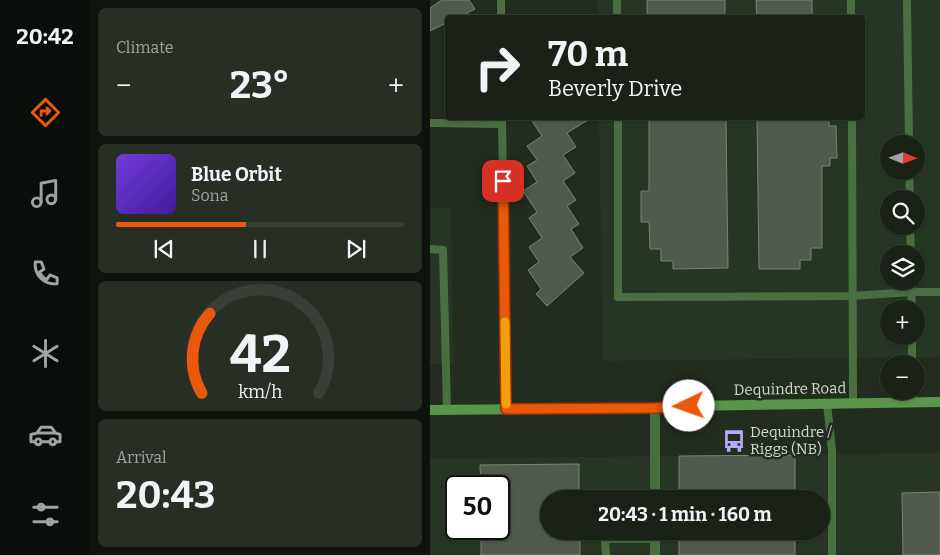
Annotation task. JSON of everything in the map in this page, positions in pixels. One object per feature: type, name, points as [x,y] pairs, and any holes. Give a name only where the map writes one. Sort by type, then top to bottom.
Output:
[{"type":"main road","name":"Dequindre Road","points":[[430,410],[655,408],[940,402]]},
{"type":"street","points":[[655,408],[655,490]]},
{"type":"street","points":[[655,540],[655,555]]},
{"type":"lane","points":[[501,0],[501,15]]},
{"type":"lane","points":[[617,0],[617,15]]},
{"type":"lane","points":[[851,0],[852,15]]},
{"type":"lane","points":[[907,0],[909,135]]},
{"type":"lane","points":[[618,120],[618,297],[852,296],[940,292]]},
{"type":"lane","points":[[852,120],[853,403]]},
{"type":"lane","points":[[430,123],[502,121],[506,409]]},
{"type":"lane","points":[[430,250],[443,250],[447,410]]},
{"type":"lane","points":[[911,292],[911,300]]},
{"type":"lane","points":[[827,404],[832,450],[832,555]]},
{"type":"lane","points":[[605,540],[606,555]]},
{"type":"shaded area","points":[[597,0],[940,0],[940,357],[880,355],[880,358],[603,361],[599,120],[865,120],[865,15],[598,15]]},
{"type":"shaded area","points":[[430,208],[451,208],[453,364],[430,364]]},
{"type":"shaded area","points":[[940,453],[940,555],[430,555],[430,459]]},
{"type":"building","points":[[442,0],[469,0],[475,9],[464,15],[445,15],[445,24],[430,31],[430,8]]},
{"type":"building","points":[[647,0],[725,0],[725,15],[647,15]]},
{"type":"building","points":[[756,0],[812,0],[812,15],[757,15]]},
{"type":"building","points":[[531,120],[588,120],[567,133],[576,147],[563,155],[575,173],[563,181],[576,200],[567,206],[579,224],[571,229],[583,248],[570,257],[584,273],[547,306],[536,294],[541,289],[528,270],[539,262],[529,247],[542,238],[529,218],[537,212],[523,191],[537,182],[527,166],[537,160],[527,146],[542,136]]},
{"type":"building","points":[[649,120],[726,120],[728,268],[673,269],[673,261],[661,261],[661,249],[650,249],[649,222],[641,222],[641,191],[649,191]]},
{"type":"building","points":[[757,120],[829,120],[829,126],[836,126],[837,158],[830,158],[830,166],[822,166],[822,248],[811,248],[811,260],[800,260],[800,269],[759,269]]},
{"type":"building","points":[[795,455],[795,490],[679,490],[679,456]]},
{"type":"building","points":[[579,464],[579,490],[540,490],[540,540],[580,540],[580,555],[481,555],[481,540],[510,540],[510,475],[480,475],[480,465]]},
{"type":"building","points":[[940,492],[940,555],[903,555],[902,493]]},
{"type":"building","points":[[679,540],[795,540],[795,555],[679,555]]},
{"type":"slow traffic","points":[[505,322],[506,404]]},
{"type":"place","name":"Dequindre / Riggs (NB)","points":[[734,441]]},
{"type":"route","points":[[503,181],[506,409],[689,406]]}]
